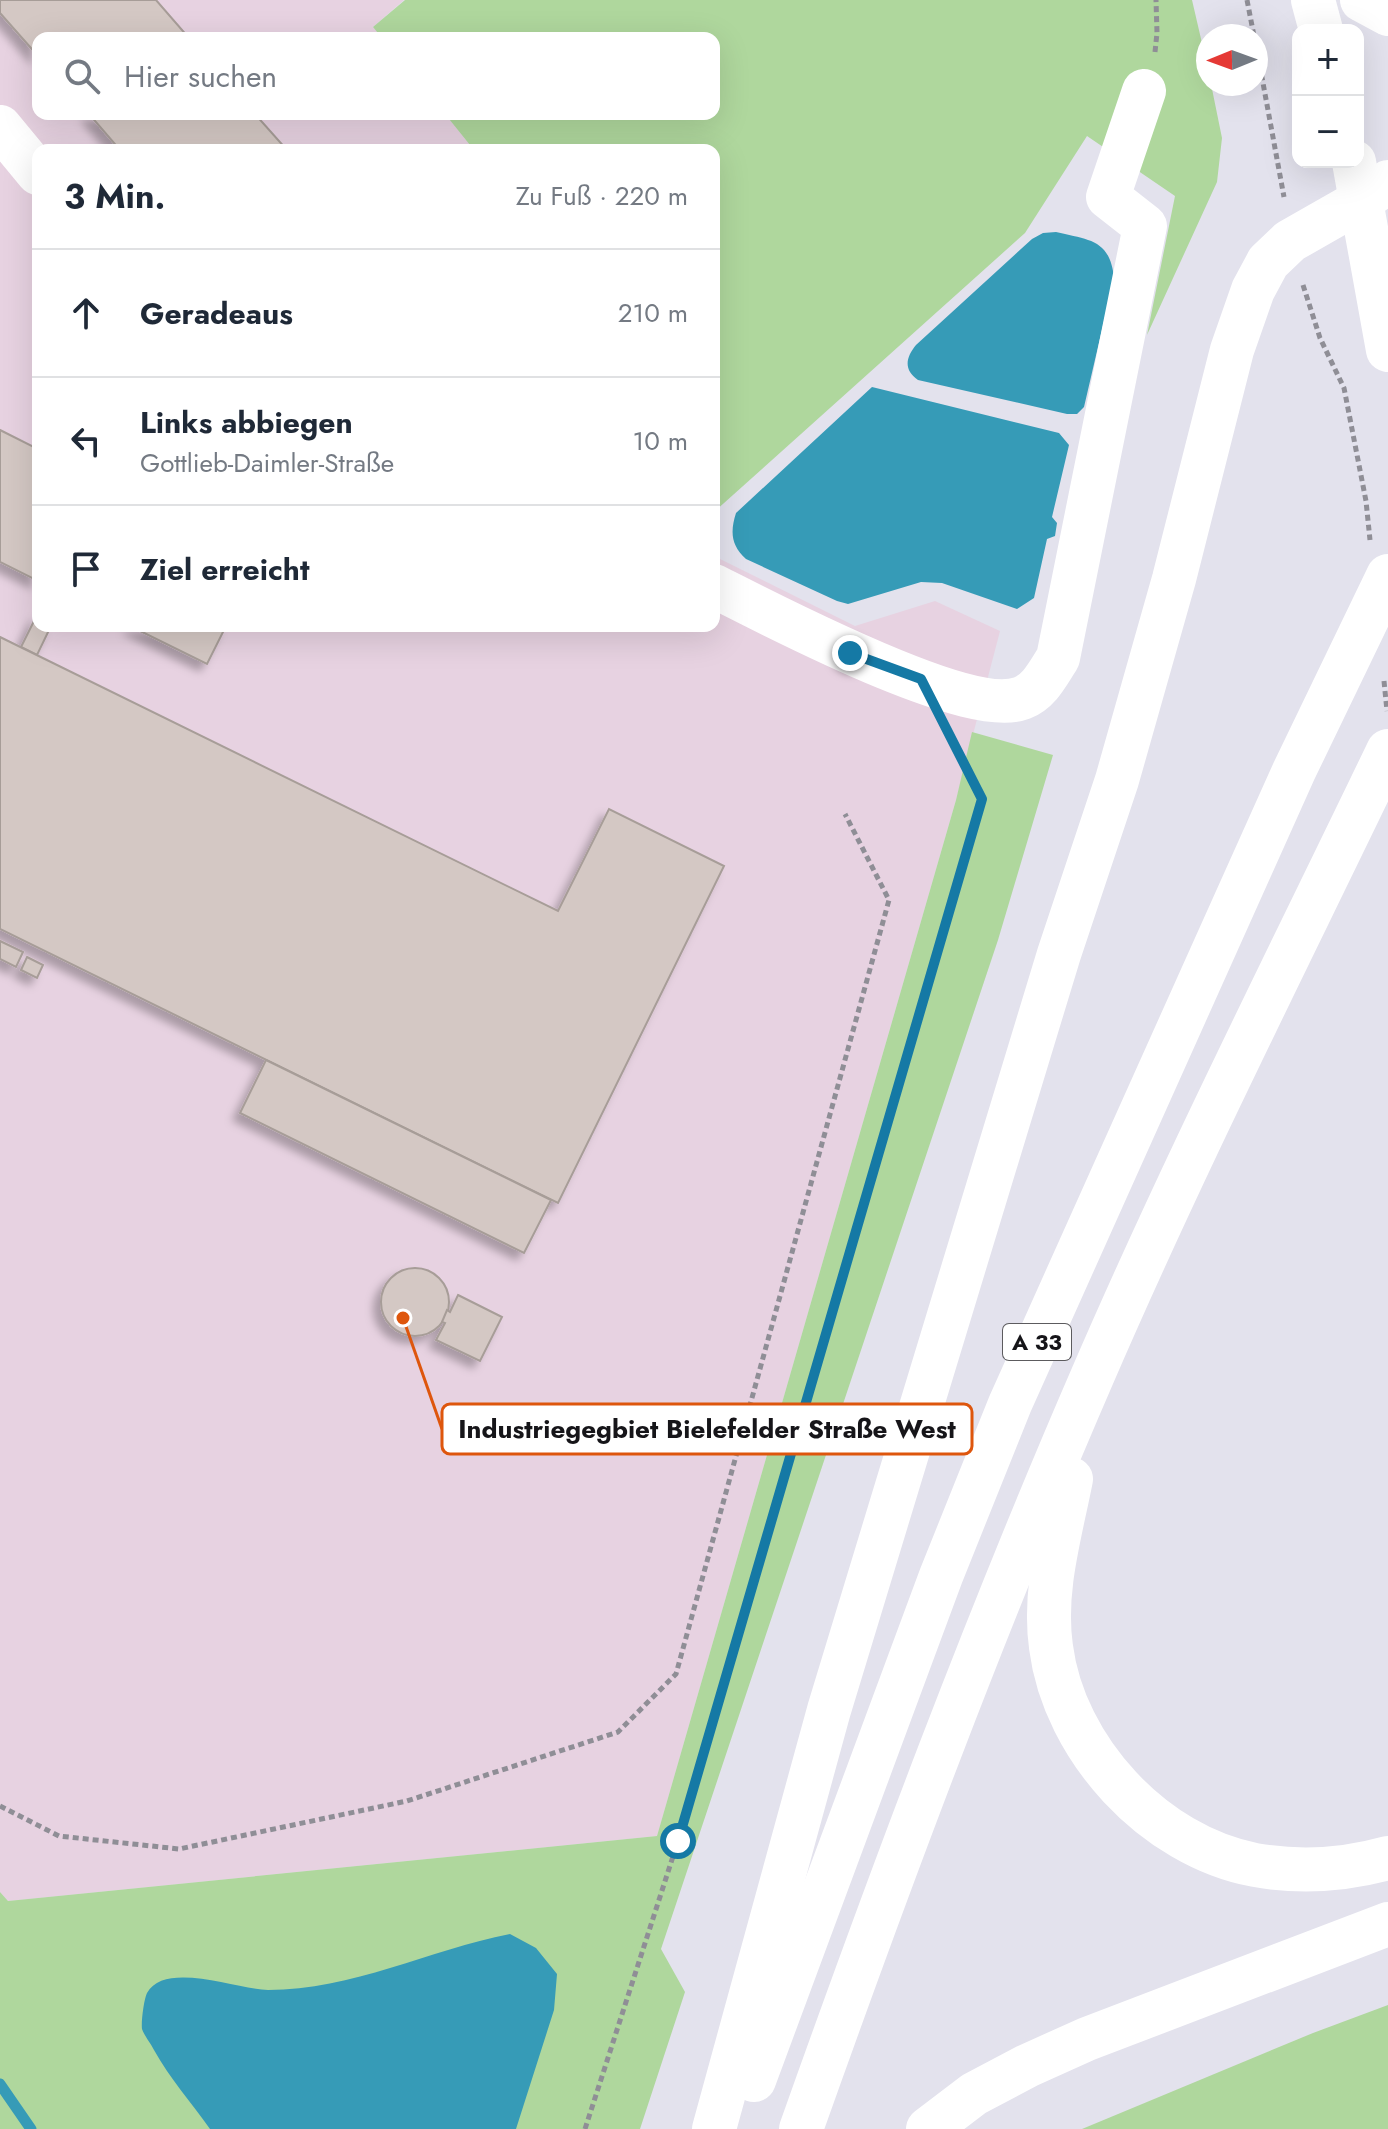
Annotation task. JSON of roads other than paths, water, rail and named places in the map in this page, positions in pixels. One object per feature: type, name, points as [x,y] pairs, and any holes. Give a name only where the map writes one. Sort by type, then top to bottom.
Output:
[{"type":"main road","points":[[1313,0],[1319,24]]},
{"type":"main road","points":[[1362,0],[1388,14]]},
{"type":"main road","points":[[720,589],[850,653],[972,697],[1008,702],[1025,697],[1041,685],[1058,658],[1145,226],[1108,197],[1144,91]]},
{"type":"main road","points":[[0,127],[32,166]]},
{"type":"main road","points":[[1368,181],[1388,350]]},
{"type":"main road","points":[[714,2129],[829,1710],[1059,954],[1117,780],[1174,579],[1232,350],[1253,290],[1268,262],[1290,241],[1368,181]]},
{"type":"main road","name":"A 33","points":[[736,2129],[941,1576],[1010,1404],[1294,771],[1388,576]]},
{"type":"main road","name":"A 33","points":[[801,2129],[859,1965],[956,1713],[1092,1377],[1388,751]]},
{"type":"main road","points":[[1092,1377],[1051,1575],[1048,1613],[1051,1650],[1060,1686],[1076,1725],[1097,1761],[1129,1796],[1167,1827],[1208,1850],[1254,1864],[1306,1870],[1362,1865],[1388,1858]]},
{"type":"main road","points":[[928,2129],[974,2094],[1027,2066],[1117,2028],[1388,1924]]},
{"type":"water","points":[[1056,232],[1096,243],[1103,248],[1112,265],[1114,278],[1084,407],[1077,414],[1067,414],[918,380],[913,376],[908,363],[916,345],[1032,239],[1043,233]]},
{"type":"water","points":[[872,387],[1059,433],[1069,445],[1052,517],[1057,523],[1055,536],[1047,539],[1034,598],[1017,609],[942,583],[921,582],[848,604],[746,559],[737,549],[733,538],[736,513]]},
{"type":"water","points":[[510,1934],[536,1948],[557,1974],[554,2010],[516,2129],[210,2129],[167,2071],[142,2029],[147,1993],[156,1983],[170,1979],[204,1979],[268,1990],[330,1984]]},
{"type":"waterway","points":[[0,2084],[31,2129]]},
{"type":"place","name":"Industriegegbiet Bielefelder Straße West","points":[[403,1318]]}]
